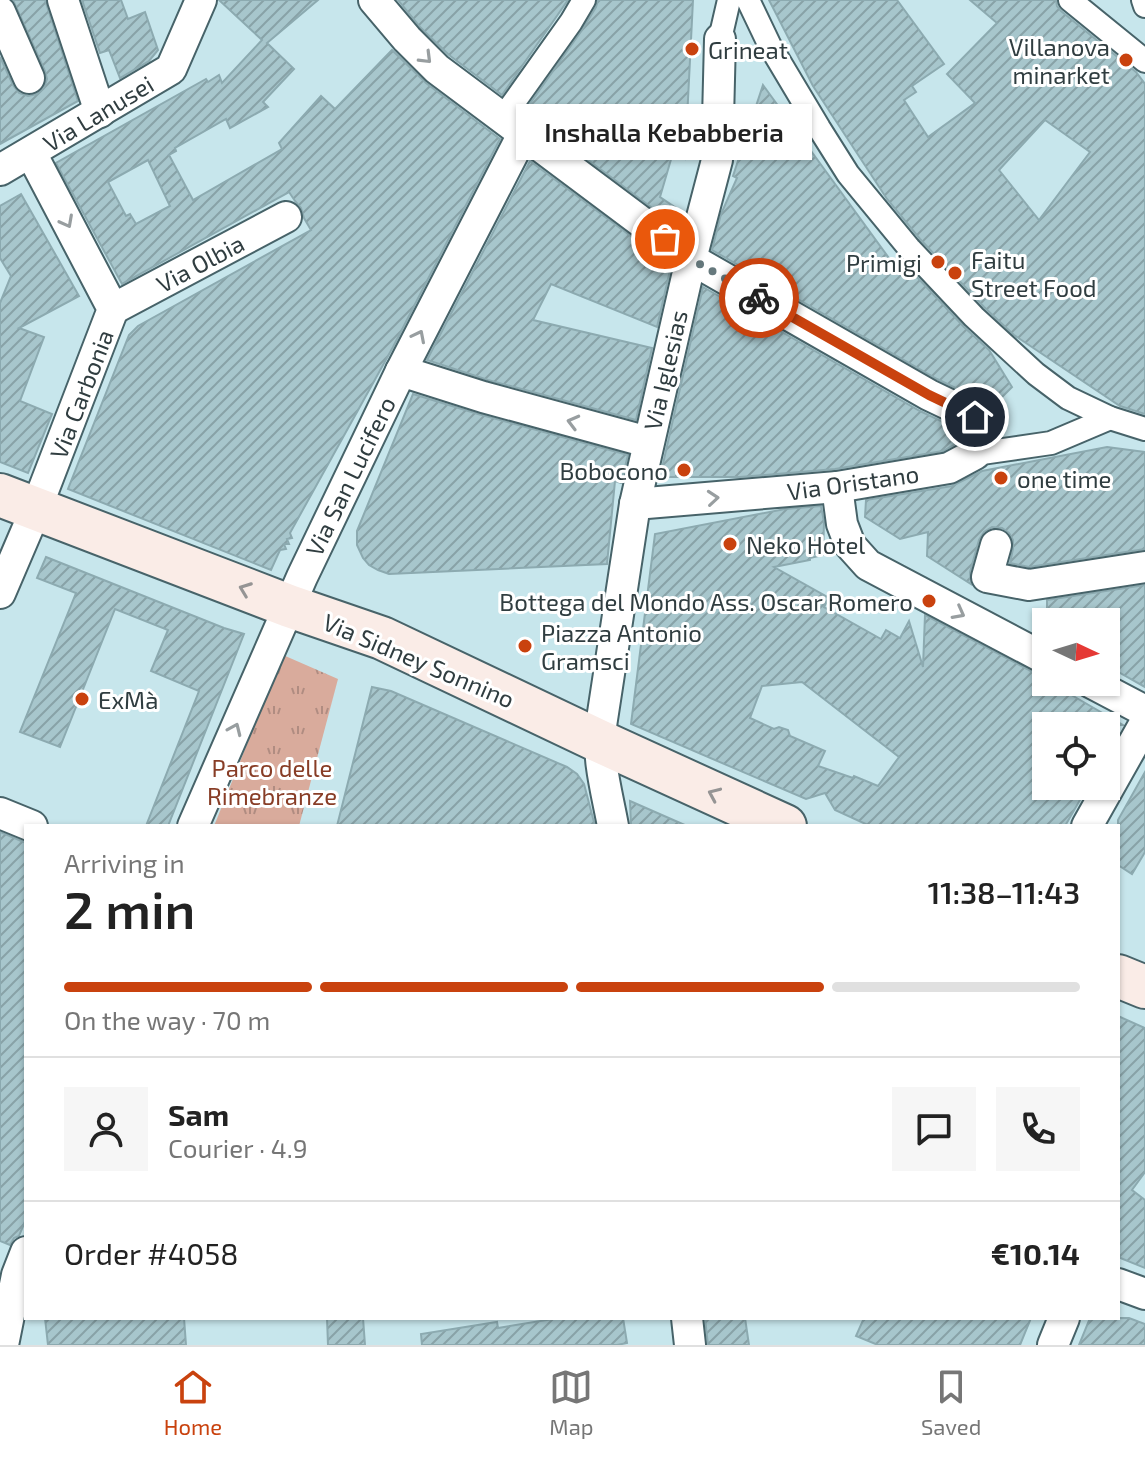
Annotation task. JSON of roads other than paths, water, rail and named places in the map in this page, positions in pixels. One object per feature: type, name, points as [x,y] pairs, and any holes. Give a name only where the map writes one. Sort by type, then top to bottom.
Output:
[{"type":"main road","name":"Via Sidney Sonnino","points":[[18,502],[289,606],[382,638],[781,824]]},
{"type":"main road","points":[[1120,977],[1145,987]]},
{"type":"street","points":[[63,0],[100,112]]},
{"type":"street","name":"Via Lanusei","points":[[0,170],[171,69],[201,0]]},
{"type":"street","points":[[374,0],[437,69],[691,259],[929,395],[975,417],[979,429],[975,454]]},
{"type":"street","name":"Via San Lucifero","points":[[194,824],[289,606],[401,371],[512,125],[509,109],[584,0]]},
{"type":"street","name":"Via Iglesias","points":[[613,824],[599,741],[635,504],[717,160],[720,39],[729,0]]},
{"type":"street","points":[[748,0],[770,46],[848,174],[909,248],[974,317],[1036,374],[1068,398],[1110,418],[1145,429]]},
{"type":"street","points":[[1070,0],[1145,61]]},
{"type":"street","points":[[0,12],[29,78]]},
{"type":"street","name":"Via Carbonia","points":[[0,593],[18,502],[113,309],[31,153]]},
{"type":"street","name":"Via Olbia","points":[[113,309],[286,217]]},
{"type":"street","points":[[401,371],[648,442]]},
{"type":"street","name":"Via Oristano","points":[[635,504],[837,487],[949,468],[975,454],[1051,443],[1110,418]]},
{"type":"street","points":[[837,487],[842,524],[850,545],[868,565],[1032,652]]},
{"type":"street","points":[[996,545],[987,577],[1029,585],[1145,567]]},
{"type":"street","points":[[1117,696],[1145,711]]},
{"type":"street","points":[[1088,824],[1145,723]]},
{"type":"street","points":[[0,813],[27,824]]},
{"type":"street","points":[[3,1345],[14,1265]]},
{"type":"street","points":[[1120,1285],[1145,1294]]},
{"type":"street","points":[[687,1320],[690,1345]]},
{"type":"street","points":[[1053,1345],[1063,1320]]},
{"type":"place","name":"Grineat","points":[[692,49]]},
{"type":"place","name":"Villanova minarket","points":[[1126,60]]},
{"type":"place","name":"Inshalla Kebabberia","points":[[665,239]]},
{"type":"place","name":"Primigi","points":[[938,262]]},
{"type":"place","name":"Faitu Street Food","points":[[955,273]]},
{"type":"place","name":"Bobocono","points":[[684,470]]},
{"type":"place","name":"one time","points":[[1001,478]]},
{"type":"place","name":"Neko Hotel","points":[[730,544]]},
{"type":"place","name":"Bottega del Mondo Ass. Oscar Romero","points":[[929,601]]},
{"type":"place","name":"Piazza Antonio Gramsci","points":[[525,646]]},
{"type":"place","name":"ExMà","points":[[82,699]]},
{"type":"park label","name":"Parco delle Rimebranze","points":[[272,781]]}]
